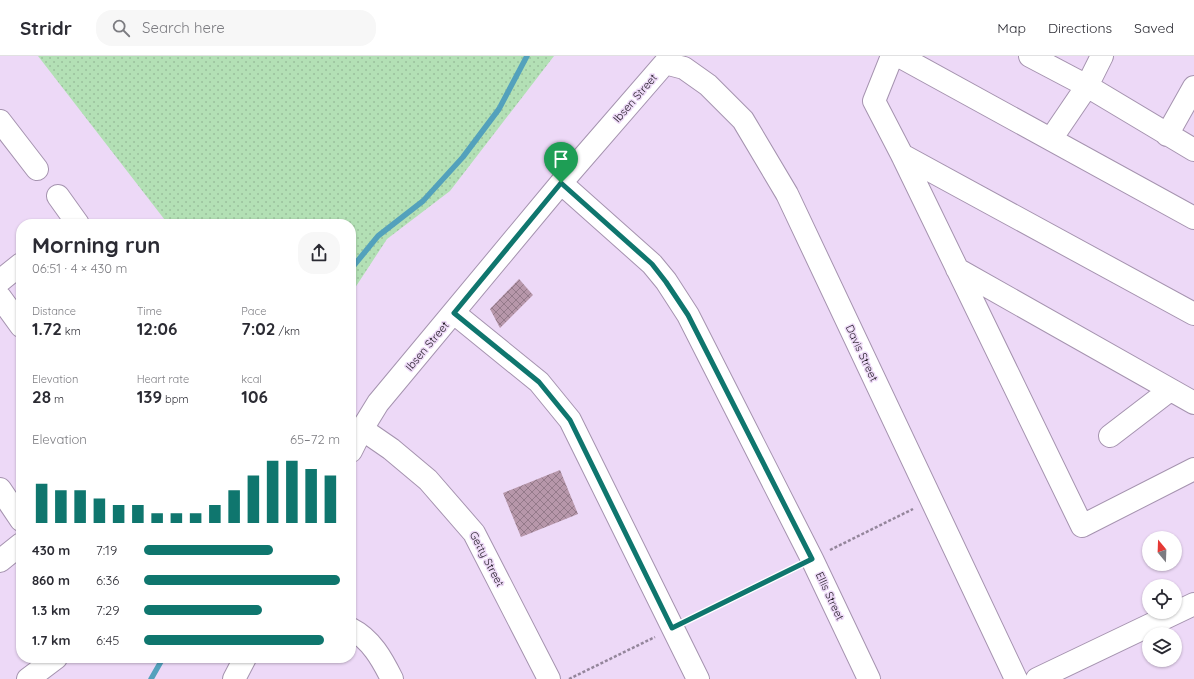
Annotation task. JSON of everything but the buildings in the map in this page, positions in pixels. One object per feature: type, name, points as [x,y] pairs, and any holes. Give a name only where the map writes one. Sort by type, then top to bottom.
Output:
[{"type":"street","points":[[892,56],[874,101],[902,155],[1082,526],[1194,469]]},
{"type":"street","points":[[899,56],[1194,218]]},
{"type":"street","points":[[1030,56],[1087,86],[1194,150]]},
{"type":"street","points":[[1051,139],[1087,86],[1102,56]]},
{"type":"street","name":"Ibsen Street","points":[[356,441],[378,403],[561,183],[665,63]]},
{"type":"street","name":"Davis Street","points":[[665,63],[684,68],[708,85],[743,120],[788,194],[1016,679]]},
{"type":"street","points":[[1167,135],[1194,87]]},
{"type":"street","points":[[2,127],[37,169]]},
{"type":"street","points":[[902,155],[1194,314]]},
{"type":"street","name":"Ellis Street","points":[[561,183],[652,264],[688,315],[812,559],[869,679]]},
{"type":"street","points":[[58,196],[72,219]]},
{"type":"street","points":[[0,281],[16,268]]},
{"type":"street","points":[[957,269],[1194,403]]},
{"type":"street","points":[[0,297],[16,319]]},
{"type":"street","points":[[454,313],[539,382],[570,420],[698,679]]},
{"type":"street","points":[[1110,436],[1170,390]]},
{"type":"street","name":"Getty Street","points":[[362,429],[391,449],[428,480],[474,533],[549,679]]},
{"type":"street","points":[[0,489],[16,513]]},
{"type":"street","points":[[0,561],[16,548]]},
{"type":"street","points":[[1037,679],[1194,604]]},
{"type":"street","points":[[356,631],[372,645],[392,679]]},
{"type":"street","points":[[28,679],[49,663]]},
{"type":"street","points":[[234,679],[242,663]]},
{"type":"path","points":[[569,679],[931,501]]},
{"type":"green space","points":[[38,56],[554,56],[450,191],[387,239],[356,286],[356,219],[164,219]]},
{"type":"waterway","points":[[356,263],[378,236],[423,201],[463,157],[499,109],[527,56]]},
{"type":"waterway","points":[[151,679],[160,663]]},
{"type":"route","points":[[561,183],[652,264],[666,282],[688,315],[812,559],[672,628],[570,420],[539,382],[454,313],[561,183]]}]
